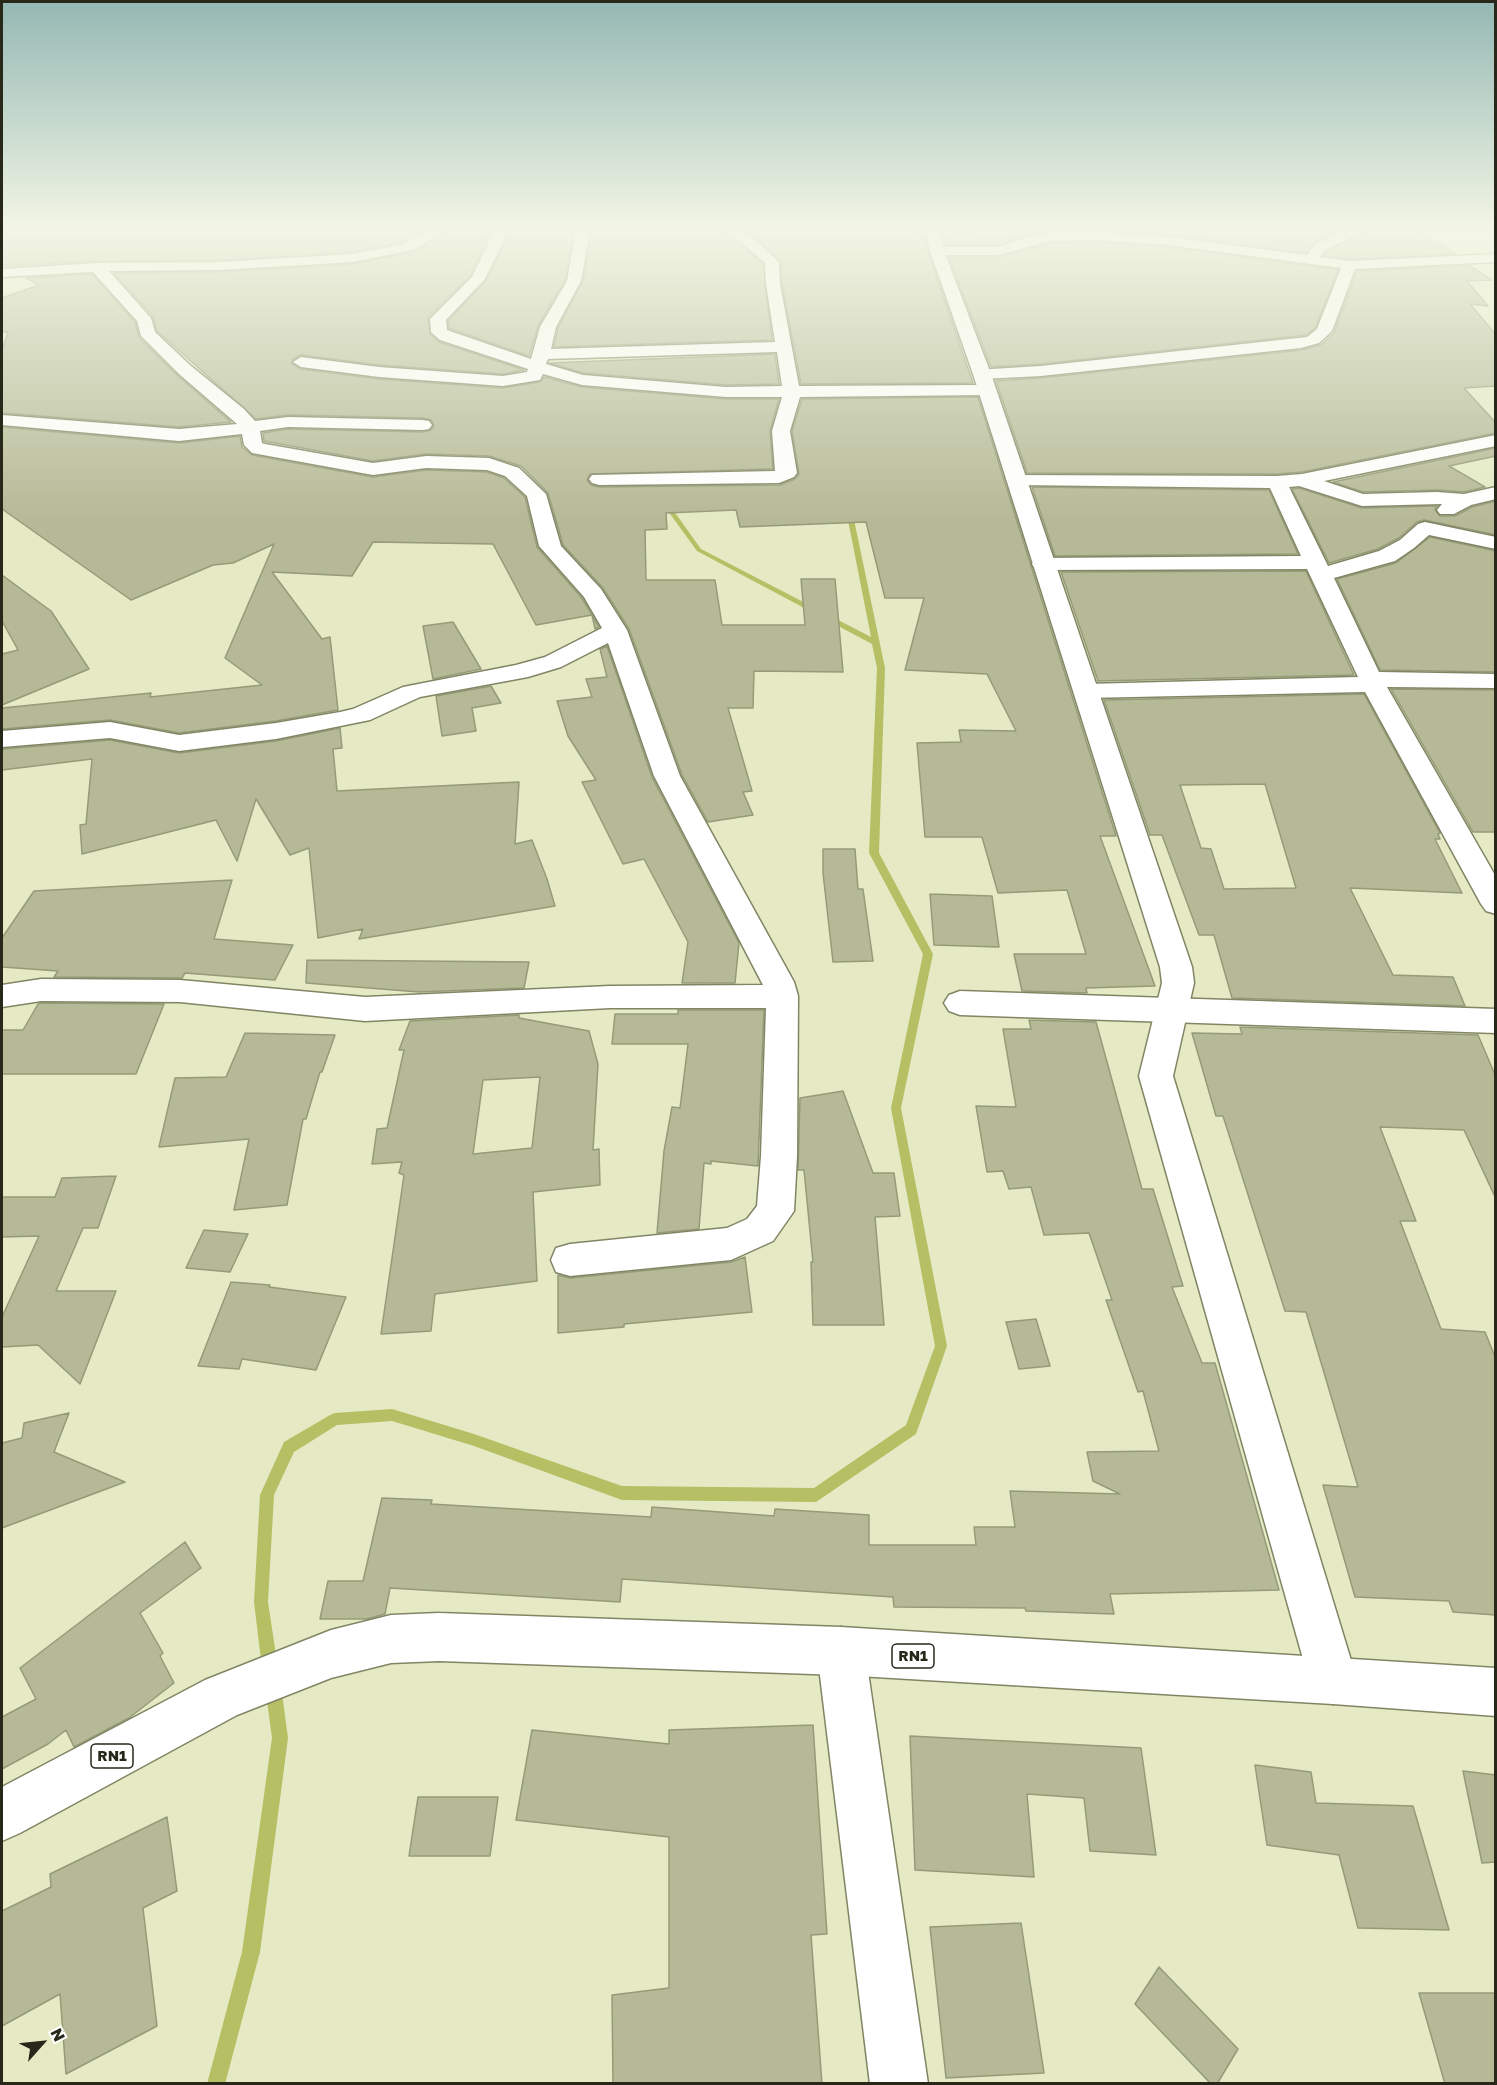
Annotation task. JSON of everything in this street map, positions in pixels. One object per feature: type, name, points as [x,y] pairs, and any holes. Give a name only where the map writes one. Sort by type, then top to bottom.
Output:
[{"type":"main road","points":[[146,326],[147,333],[185,370],[238,413],[250,427],[253,445],[259,448],[373,469],[426,462],[489,464],[513,472],[536,494],[550,546],[593,594],[615,630],[667,776],[765,954],[778,982],[782,996],[779,1156],[775,1212],[760,1230],[731,1244],[570,1260]]},
{"type":"main road","points":[[437,326],[439,332],[446,337],[539,361],[594,381],[712,391],[798,393],[984,382],[1052,370],[1313,340],[1324,332],[1326,326]]},
{"type":"main road","points":[[301,362],[379,372],[516,380],[534,376],[548,326]]},
{"type":"main road","points":[[598,479],[784,476],[788,473],[781,431],[798,393],[783,347],[780,326]]},
{"type":"main road","points":[[965,326],[1176,967],[1178,983],[1156,1076],[1332,1680]]},
{"type":"main road","points":[[539,361],[783,347]]},
{"type":"main road","points":[[2,420],[179,435],[288,422],[423,425]]},
{"type":"main road","points":[[1016,479],[1289,481],[1496,440]]},
{"type":"main road","points":[[1289,481],[1362,500],[1437,498],[1464,500]]},
{"type":"main road","points":[[1289,481],[1318,568],[1372,681],[1496,904]]},
{"type":"main road","points":[[1043,564],[1318,568],[1387,556],[1407,544],[1455,504],[1496,493]]},
{"type":"main road","points":[[1425,528],[1496,543]]},
{"type":"main road","points":[[2,739],[110,730],[179,743],[276,731],[340,720],[361,715],[412,692],[519,672],[553,662],[615,630]]},
{"type":"main road","points":[[1086,691],[1372,681],[1496,681]]},
{"type":"main road","points":[[2,996],[41,990],[180,991],[365,1009],[610,997],[782,996]]},
{"type":"main road","points":[[960,1003],[1496,1021]]},
{"type":"main road","name":"RN1","points":[[2,1815],[222,1697],[331,1654],[391,1640],[439,1637],[841,1651],[1496,1692]]},
{"type":"main road","points":[[841,1651],[899,2084]]},
{"type":"building","points":[[2,326],[136,326],[139,338],[231,422],[179,427],[2,413],[2,350],[8,332],[2,332]]},
{"type":"building","points":[[156,326],[429,326],[430,334],[439,342],[524,370],[503,374],[379,365],[301,355],[292,360],[292,364],[301,369],[379,379],[503,388],[540,382],[544,377],[582,387],[726,399],[779,399],[770,431],[773,469],[590,474],[587,480],[591,485],[599,487],[780,485],[795,479],[799,474],[792,431],[802,399],[978,397],[1116,836],[1100,836],[1155,986],[1086,988],[1087,993],[1022,991],[1014,954],[1086,954],[1067,890],[998,893],[982,837],[925,837],[917,743],[961,742],[959,730],[1016,731],[987,674],[905,670],[924,598],[885,598],[866,522],[740,527],[736,510],[666,513],[667,529],[645,530],[646,580],[715,580],[722,625],[805,625],[801,579],[835,579],[843,672],[754,671],[753,708],[728,708],[752,791],[743,792],[753,815],[708,822],[682,775],[629,629],[603,588],[563,545],[548,493],[521,466],[489,456],[426,454],[373,461],[264,441],[263,433],[288,429],[423,432],[431,430],[434,425],[431,420],[423,418],[288,415],[256,419],[157,331]]},
{"type":"building","points":[[449,326],[538,326],[529,356]]},
{"type":"building","points":[[770,326],[772,340],[554,347],[558,328]]},
{"type":"building","points":[[790,326],[954,326],[973,383],[801,384]]},
{"type":"building","points":[[975,326],[1316,326],[1306,335],[1041,364],[991,367]]},
{"type":"building","points":[[1336,326],[1489,326],[1496,335],[1496,386],[1464,388],[1496,423],[1496,433],[1302,472],[1277,474],[1027,473],[996,381],[1302,350],[1321,345],[1334,333]]},
{"type":"building","points":[[775,354],[779,384],[726,385],[583,373],[549,363]]},
{"type":"building","points":[[2,427],[179,443],[240,436],[242,447],[252,455],[373,477],[426,470],[487,472],[504,478],[525,497],[537,547],[582,598],[592,615],[536,625],[493,544],[373,542],[352,576],[272,572],[322,639],[330,637],[338,710],[276,721],[179,733],[110,720],[2,729],[2,708],[151,693],[150,697],[262,685],[225,658],[274,544],[233,563],[213,565],[131,600],[2,509]]},
{"type":"building","points":[[1496,448],[1496,456],[1449,466],[1485,487],[1464,492],[1437,490],[1363,492],[1333,482]]},
{"type":"building","points":[[1032,487],[1269,490],[1298,554],[1055,556]]},
{"type":"building","points":[[1299,488],[1362,508],[1437,506],[1435,510],[1440,516],[1455,516],[1472,507],[1496,501],[1496,535],[1424,520],[1417,522],[1399,538],[1378,549],[1329,563],[1292,489]]},
{"type":"building","points":[[1430,537],[1496,551],[1496,672],[1380,670],[1337,579],[1396,563]]},
{"type":"building","points":[[1306,571],[1354,675],[1098,681],[1061,572]]},
{"type":"building","points":[[2,575],[51,611],[89,669],[2,705],[2,654],[18,650],[2,621]]},
{"type":"building","points":[[592,615],[599,627],[595,629]]},
{"type":"building","points":[[453,622],[481,669],[433,679],[423,626]]},
{"type":"building","points":[[607,646],[652,777],[739,943],[735,983],[682,983],[688,942],[644,859],[623,864],[582,782],[596,780],[568,736],[557,701],[592,697],[586,679],[607,677],[600,649]]},
{"type":"building","points":[[491,686],[501,703],[472,708],[476,731],[442,736],[436,696]]},
{"type":"building","points":[[1391,689],[1496,690],[1496,832],[1473,832]]},
{"type":"building","points":[[1364,694],[1440,833],[1438,834],[1440,839],[1435,839],[1462,893],[1350,888],[1393,975],[1453,977],[1465,1006],[1232,998],[1214,935],[1199,935],[1162,835],[1150,835],[1104,700]],"holes":[[[1265,784],[1296,888],[1224,889],[1211,849],[1201,848],[1180,785]]]},
{"type":"building","points":[[340,728],[342,748],[333,749],[337,791],[519,782],[515,844],[532,840],[555,906],[359,939],[363,929],[318,938],[309,848],[290,855],[256,799],[237,861],[216,820],[82,854],[80,825],[86,824],[92,759],[2,770],[2,749],[110,740],[179,753],[276,741]]},
{"type":"building","points":[[823,849],[855,849],[858,889],[863,889],[873,961],[833,962],[823,873]]},
{"type":"building","points":[[232,880],[214,939],[293,945],[275,980],[185,973],[182,978],[54,977],[58,971],[2,967],[2,938],[34,891]]},
{"type":"building","points":[[930,894],[992,896],[999,947],[934,945]]},
{"type":"building","points":[[307,960],[529,962],[524,988],[419,992],[306,983]]},
{"type":"building","points":[[38,1004],[164,1004],[136,1074],[2,1074],[2,1030],[23,1030]]},
{"type":"building","points":[[678,1010],[764,1010],[758,1166],[711,1161],[711,1164],[704,1163],[699,1229],[657,1233],[664,1151],[672,1107],[680,1108],[688,1044],[612,1044],[615,1014],[678,1014]]},
{"type":"building","points":[[519,1015],[519,1018],[589,1031],[598,1064],[593,1150],[599,1149],[600,1185],[533,1192],[537,1281],[435,1294],[431,1331],[381,1334],[404,1175],[399,1173],[402,1162],[372,1164],[377,1129],[387,1128],[404,1050],[399,1050],[410,1021]],"holes":[[[540,1077],[532,1148],[473,1154],[483,1080]]]},
{"type":"building","points":[[1029,1020],[1096,1022],[1142,1189],[1153,1189],[1183,1286],[1172,1287],[1202,1363],[1215,1363],[1279,1590],[1110,1594],[1114,1614],[1026,1611],[1025,1608],[894,1607],[893,1597],[622,1579],[620,1602],[390,1588],[385,1614],[367,1619],[320,1619],[328,1581],[363,1581],[382,1498],[432,1500],[431,1504],[651,1517],[652,1507],[774,1516],[775,1509],[869,1515],[869,1545],[976,1545],[974,1527],[1015,1527],[1010,1491],[1120,1494],[1093,1481],[1087,1452],[1159,1451],[1143,1391],[1138,1392],[1106,1300],[1112,1300],[1089,1233],[1044,1235],[1031,1187],[1009,1189],[1003,1171],[987,1172],[976,1106],[1016,1107],[1003,1029],[1031,1029]]},
{"type":"building","points":[[1240,1027],[1478,1035],[1496,1077],[1496,1199],[1464,1130],[1380,1127],[1416,1221],[1400,1221],[1441,1329],[1485,1332],[1496,1359],[1496,1615],[1453,1612],[1449,1601],[1355,1597],[1323,1485],[1358,1487],[1306,1312],[1285,1311],[1223,1116],[1216,1116],[1192,1033],[1242,1034]]},
{"type":"building","points":[[245,1033],[335,1035],[322,1072],[320,1072],[306,1119],[303,1119],[287,1205],[234,1210],[249,1139],[159,1147],[175,1078],[226,1077]]},
{"type":"building","points":[[843,1091],[873,1173],[894,1173],[900,1216],[875,1217],[884,1325],[813,1325],[811,1262],[813,1262],[804,1170],[798,1170],[800,1098]]},
{"type":"building","points":[[116,1176],[98,1228],[83,1228],[56,1291],[116,1291],[80,1384],[38,1345],[2,1347],[2,1317],[39,1236],[2,1237],[2,1197],[55,1197],[62,1178]]},
{"type":"building","points":[[204,1230],[248,1234],[230,1272],[186,1268]]},
{"type":"building","points":[[745,1257],[752,1312],[624,1324],[624,1327],[558,1333],[558,1275],[570,1278],[731,1262]]},
{"type":"building","points":[[231,1282],[270,1285],[269,1287],[346,1297],[316,1370],[242,1359],[239,1369],[198,1366]]},
{"type":"building","points":[[1036,1319],[1050,1366],[1019,1369],[1006,1322]]},
{"type":"building","points":[[69,1413],[54,1452],[125,1482],[2,1528],[2,1443],[22,1438],[24,1423]]},
{"type":"building","points":[[185,1542],[201,1568],[140,1613],[163,1653],[160,1656],[174,1683],[129,1718],[74,1747],[66,1730],[48,1744],[2,1769],[2,1717],[36,1699],[20,1668]]},
{"type":"building","points":[[813,1725],[827,1934],[811,1935],[822,2084],[613,2084],[612,1995],[669,1988],[669,1837],[516,1820],[532,1730],[669,1744],[669,1730]]},
{"type":"building","points":[[910,1736],[1141,1748],[1156,1855],[1090,1851],[1084,1798],[1027,1794],[1034,1877],[915,1870]]},
{"type":"building","points":[[1255,1765],[1311,1772],[1316,1803],[1413,1806],[1449,1930],[1358,1928],[1339,1855],[1267,1845]]},
{"type":"building","points":[[1463,1771],[1496,1775],[1496,1862],[1482,1863]]},
{"type":"building","points":[[418,1797],[498,1797],[490,1856],[409,1856]]},
{"type":"building","points":[[167,1817],[177,1891],[143,1908],[157,2026],[66,2074],[60,1994],[2,2026],[2,1911],[51,1887],[50,1874]]},
{"type":"building","points":[[1021,1923],[1044,2073],[946,2078],[930,1927]]},
{"type":"building","points":[[1159,1967],[1238,2049],[1217,2084],[1211,2084],[1135,2004]]},
{"type":"building","points":[[1419,1993],[1496,1993],[1496,2084],[1445,2084]]},
{"type":"waterway","points":[[482,359],[516,366],[513,400]]},
{"type":"waterway","points":[[662,471],[668,507],[699,550],[876,643]]},
{"type":"waterway","points":[[849,510],[876,643]]},
{"type":"waterway","points":[[270,1668],[261,1602],[267,1495],[289,1447],[335,1419],[392,1415],[474,1440],[622,1493],[816,1495],[911,1429],[941,1346],[896,1108],[928,954],[874,853],[881,668],[876,643]]},
{"type":"waterway","points":[[216,2084],[251,1952],[280,1738],[273,1686]]}]
